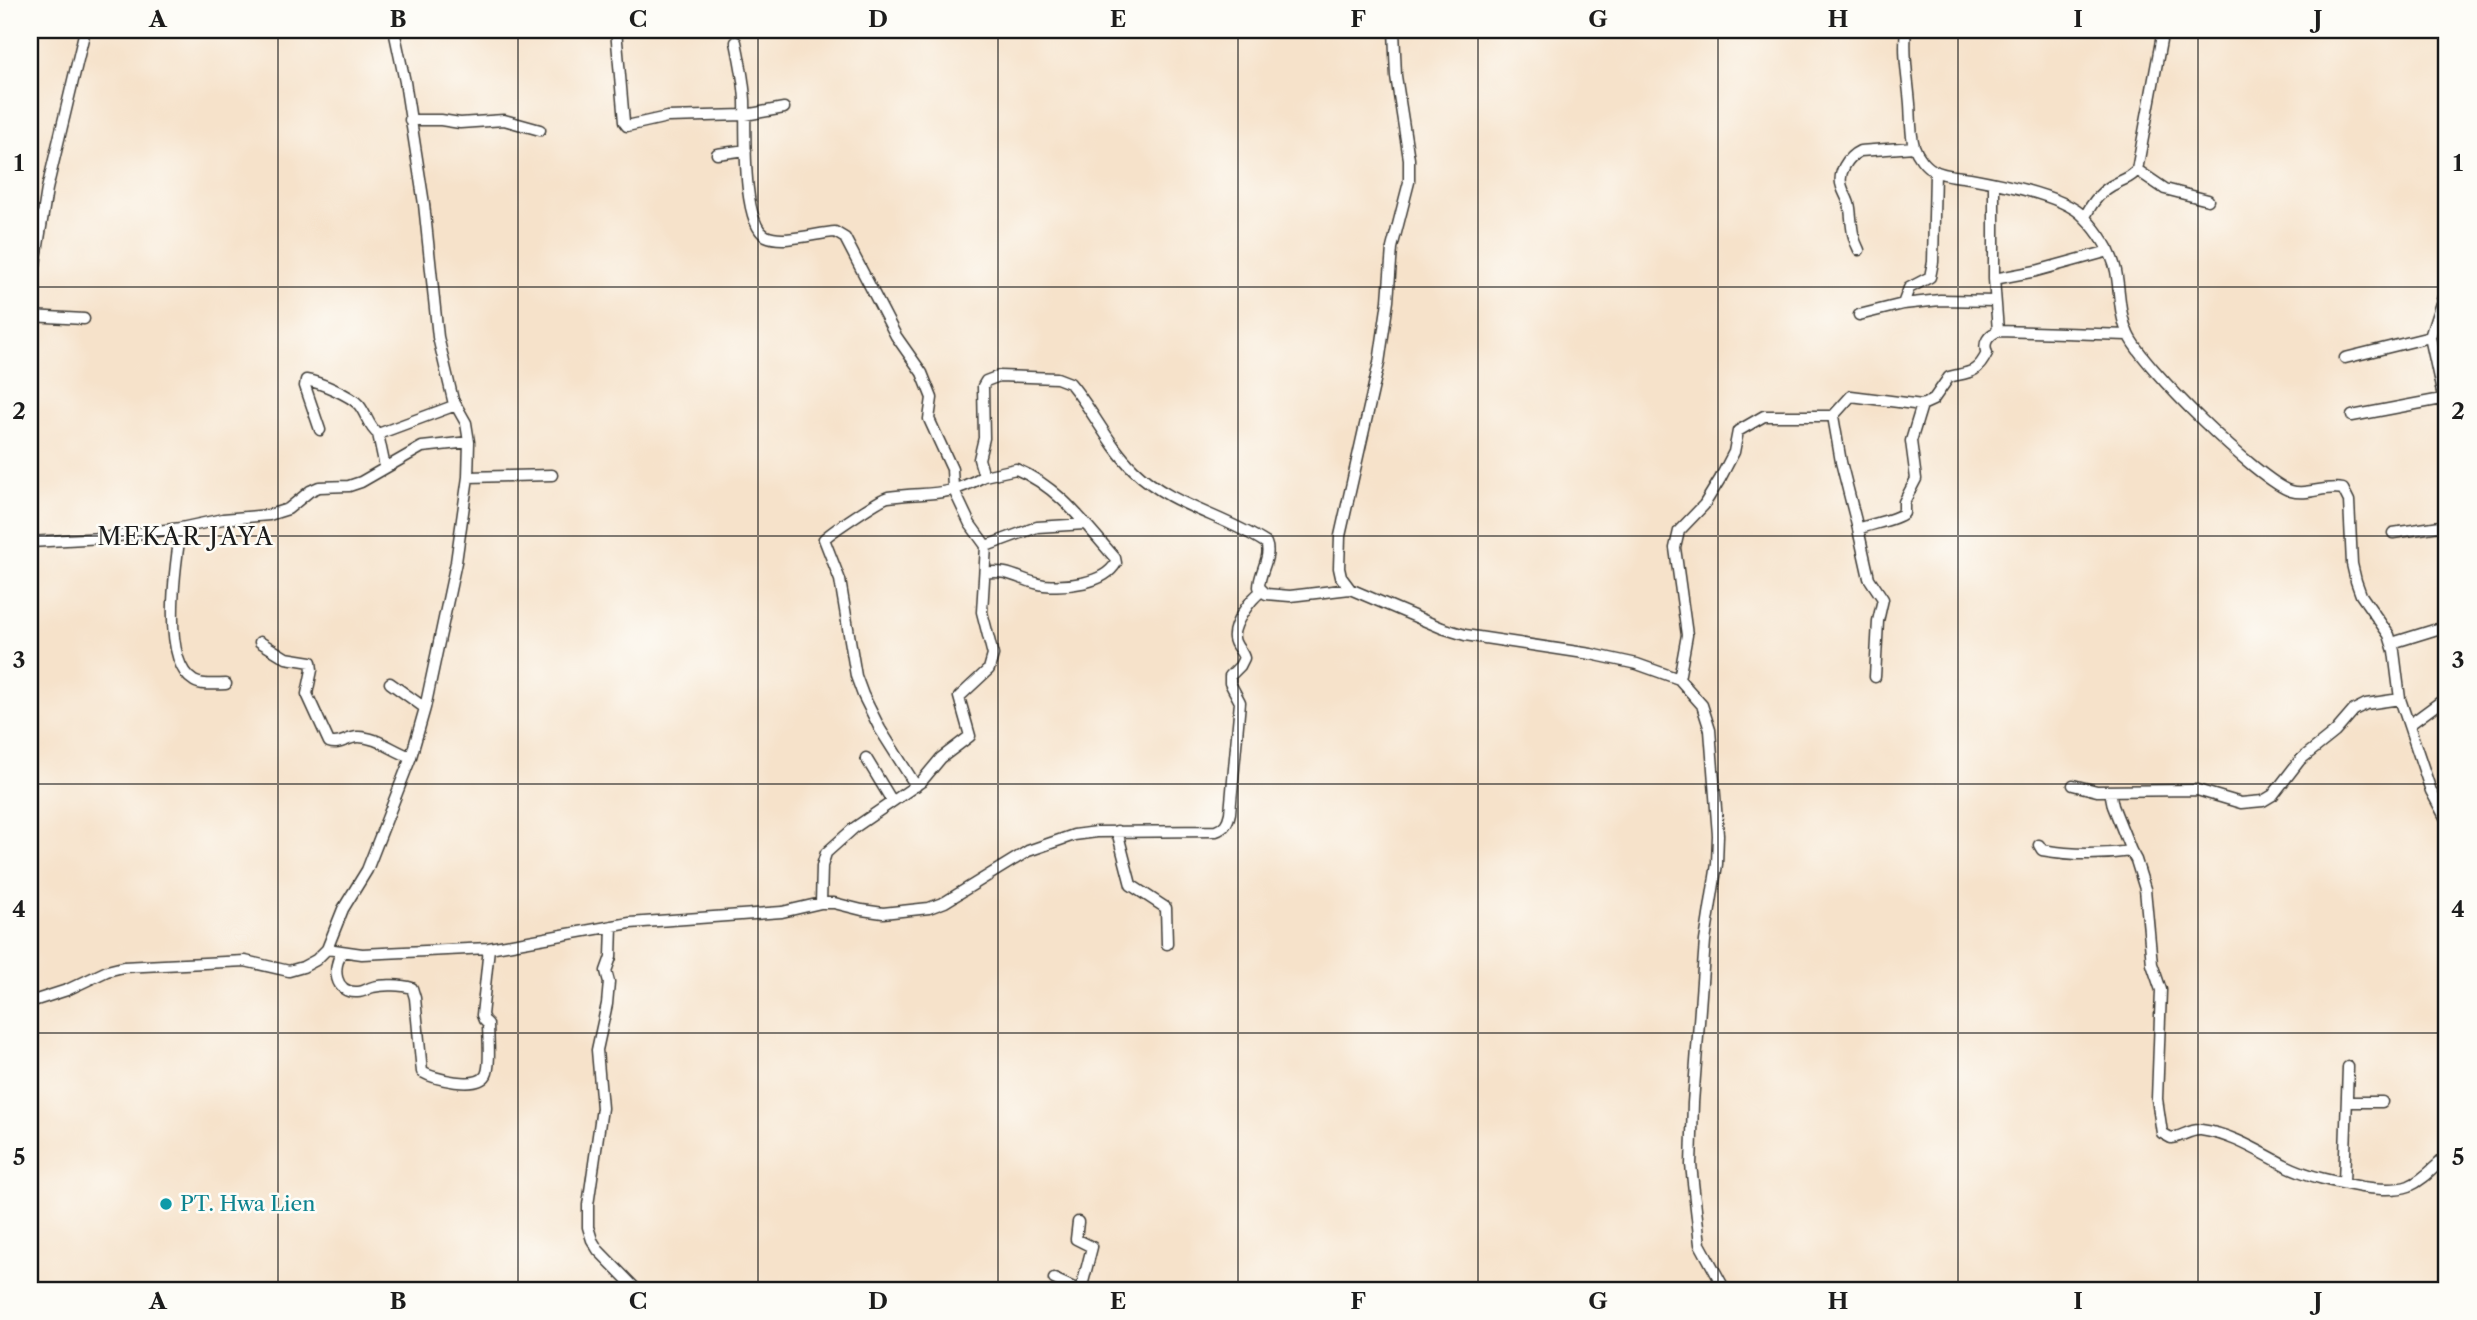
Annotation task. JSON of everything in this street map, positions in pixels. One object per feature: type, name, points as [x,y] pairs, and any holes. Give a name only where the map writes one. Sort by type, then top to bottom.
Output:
[{"type":"street","points":[[30,296],[47,189],[85,30]]},
{"type":"street","points":[[30,1002],[122,967],[245,961],[289,971],[303,967],[327,949],[342,909],[367,870],[411,757],[425,708],[456,562],[468,477],[469,442],[466,422],[456,405],[438,337],[424,204],[394,30]]},
{"type":"street","points":[[616,30],[624,122],[627,126],[667,117],[745,115],[784,108]]},
{"type":"street","points":[[1350,589],[1341,577],[1339,568],[1340,536],[1379,363],[1392,248],[1409,182],[1409,159],[1396,76],[1394,30]]},
{"type":"street","points":[[1906,30],[1905,50],[1914,147],[1923,162],[1936,172],[1994,183],[2064,204],[2085,217],[2109,251],[2115,269],[2124,323],[2128,335],[2145,360],[2230,446],[2290,491],[2305,492],[2327,487],[2343,489],[2349,501],[2352,564],[2356,581],[2361,595],[2389,635],[2400,699],[2431,790],[2446,817]]},
{"type":"street","points":[[2085,217],[2095,198],[2116,183],[2130,178],[2137,170],[2163,30]]},
{"type":"street","points":[[736,42],[743,74],[750,204],[757,226],[764,235],[773,238],[835,232],[845,238],[896,335],[922,373],[932,398],[929,419],[949,461],[954,491],[970,524],[986,546],[982,612],[993,655],[989,669],[959,697],[970,734],[941,758],[916,786],[853,828],[826,853],[822,866],[821,904]]},
{"type":"street","points":[[410,120],[460,123],[504,120],[540,130]]},
{"type":"street","points":[[1859,250],[1852,236],[1850,205],[1841,184],[1843,169],[1854,154],[1860,151],[1914,147]]},
{"type":"street","points":[[718,154],[746,150]]},
{"type":"street","points":[[2137,170],[2165,189],[2208,200]]},
{"type":"street","points":[[1903,304],[1909,288],[1928,280],[1932,269],[1936,172]]},
{"type":"street","points":[[1994,183],[1994,279],[1998,331]]},
{"type":"street","points":[[1994,279],[2036,271],[2109,251]]},
{"type":"street","points":[[2444,293],[2430,337],[2446,399],[2447,415]]},
{"type":"street","points":[[1859,315],[1903,304],[1940,300],[1995,301]]},
{"type":"street","points":[[30,316],[84,320]]},
{"type":"street","points":[[1679,679],[1687,635],[1675,548],[1679,531],[1704,505],[1720,479],[1734,452],[1738,431],[1764,416],[1833,416],[1851,396],[1922,405],[1933,400],[1949,377],[1967,374],[1982,365],[1987,353],[1986,341],[1998,331],[2128,335]]},
{"type":"street","points":[[2345,358],[2430,337]]},
{"type":"street","points":[[984,476],[979,452],[984,438],[982,395],[985,381],[999,376],[1065,380],[1077,392],[1135,471],[1188,507],[1235,525],[1266,543],[1268,553],[1259,581],[1266,594],[1290,596],[1350,589],[1465,635],[1591,654],[1637,664],[1679,679],[1702,705],[1710,730],[1718,835],[1717,864],[1704,941],[1691,1165],[1700,1244],[1726,1290]]},
{"type":"street","points":[[320,430],[305,386],[306,380],[318,383],[357,403],[368,424],[378,435],[385,467]]},
{"type":"street","points":[[2352,416],[2446,399]]},
{"type":"street","points":[[378,435],[456,405]]},
{"type":"street","points":[[1858,529],[1874,522],[1899,517],[1904,513],[1904,502],[1916,479],[1911,441],[1922,405]]},
{"type":"street","points":[[1833,416],[1841,462],[1869,579],[1883,598],[1878,621],[1875,677]]},
{"type":"street","points":[[30,542],[82,540],[279,513],[315,488],[349,486],[361,482],[422,447],[469,442]]},
{"type":"street","points":[[916,786],[880,729],[863,695],[856,676],[839,577],[824,539],[885,498],[937,495],[954,491],[984,476],[1007,469],[1020,470],[1057,494],[1076,512],[1116,561],[1113,568],[1087,582],[1053,585],[1034,582],[1002,571],[985,573]]},
{"type":"street","points":[[468,477],[552,475]]},
{"type":"street","points":[[986,546],[1037,527],[1085,524]]},
{"type":"street","points":[[2393,533],[2447,525]]},
{"type":"street","points":[[181,527],[172,601],[180,661],[184,671],[194,681],[226,684]]},
{"type":"street","points":[[327,949],[342,952],[403,953],[489,948],[612,926],[704,916],[782,912],[821,904],[834,903],[862,911],[883,913],[938,906],[1028,851],[1074,835],[1117,831],[1216,831],[1229,819],[1240,702],[1231,687],[1230,676],[1244,658],[1235,643],[1234,631],[1248,602],[1262,591]]},
{"type":"street","points":[[2392,643],[2447,626]]},
{"type":"street","points":[[260,642],[286,658],[311,662],[307,694],[329,742],[337,744],[348,739],[362,738],[411,757]]},
{"type":"street","points":[[390,683],[425,708]]},
{"type":"street","points":[[2409,725],[2447,697]]},
{"type":"street","points":[[2074,785],[2097,791],[2197,790],[2241,803],[2263,801],[2273,795],[2300,760],[2335,732],[2354,710],[2366,704],[2400,699]]},
{"type":"street","points":[[866,758],[892,801]]},
{"type":"street","points":[[2110,791],[2113,806],[2145,889],[2152,964],[2161,990],[2157,1099],[2162,1133],[2171,1138],[2198,1130],[2215,1133],[2259,1149],[2314,1177],[2344,1184],[2394,1189],[2409,1186],[2423,1178],[2447,1156]]},
{"type":"street","points":[[1117,831],[1131,885],[1166,908],[1167,944]]},
{"type":"street","points":[[2039,845],[2042,850],[2054,852],[2115,854],[2131,851]]},
{"type":"street","points":[[612,926],[611,957],[606,971],[607,1004],[597,1051],[602,1108],[588,1205],[589,1227],[598,1250],[637,1290]]},
{"type":"street","points":[[342,952],[335,974],[343,987],[352,992],[362,992],[375,986],[412,988],[422,1072],[469,1083],[482,1079],[488,1071],[488,1024],[482,1015],[489,948]]},
{"type":"street","points":[[2344,1184],[2348,1067]]},
{"type":"street","points":[[2347,1102],[2382,1102]]},
{"type":"street","points":[[1054,1279],[1079,1290],[1092,1247],[1076,1239],[1078,1222]]},
{"type":"place","name":"PT. Hwa Lien","points":[[166,1204]]},
{"type":"district","name":"MEKAR JAYA","points":[[186,537]]}]
